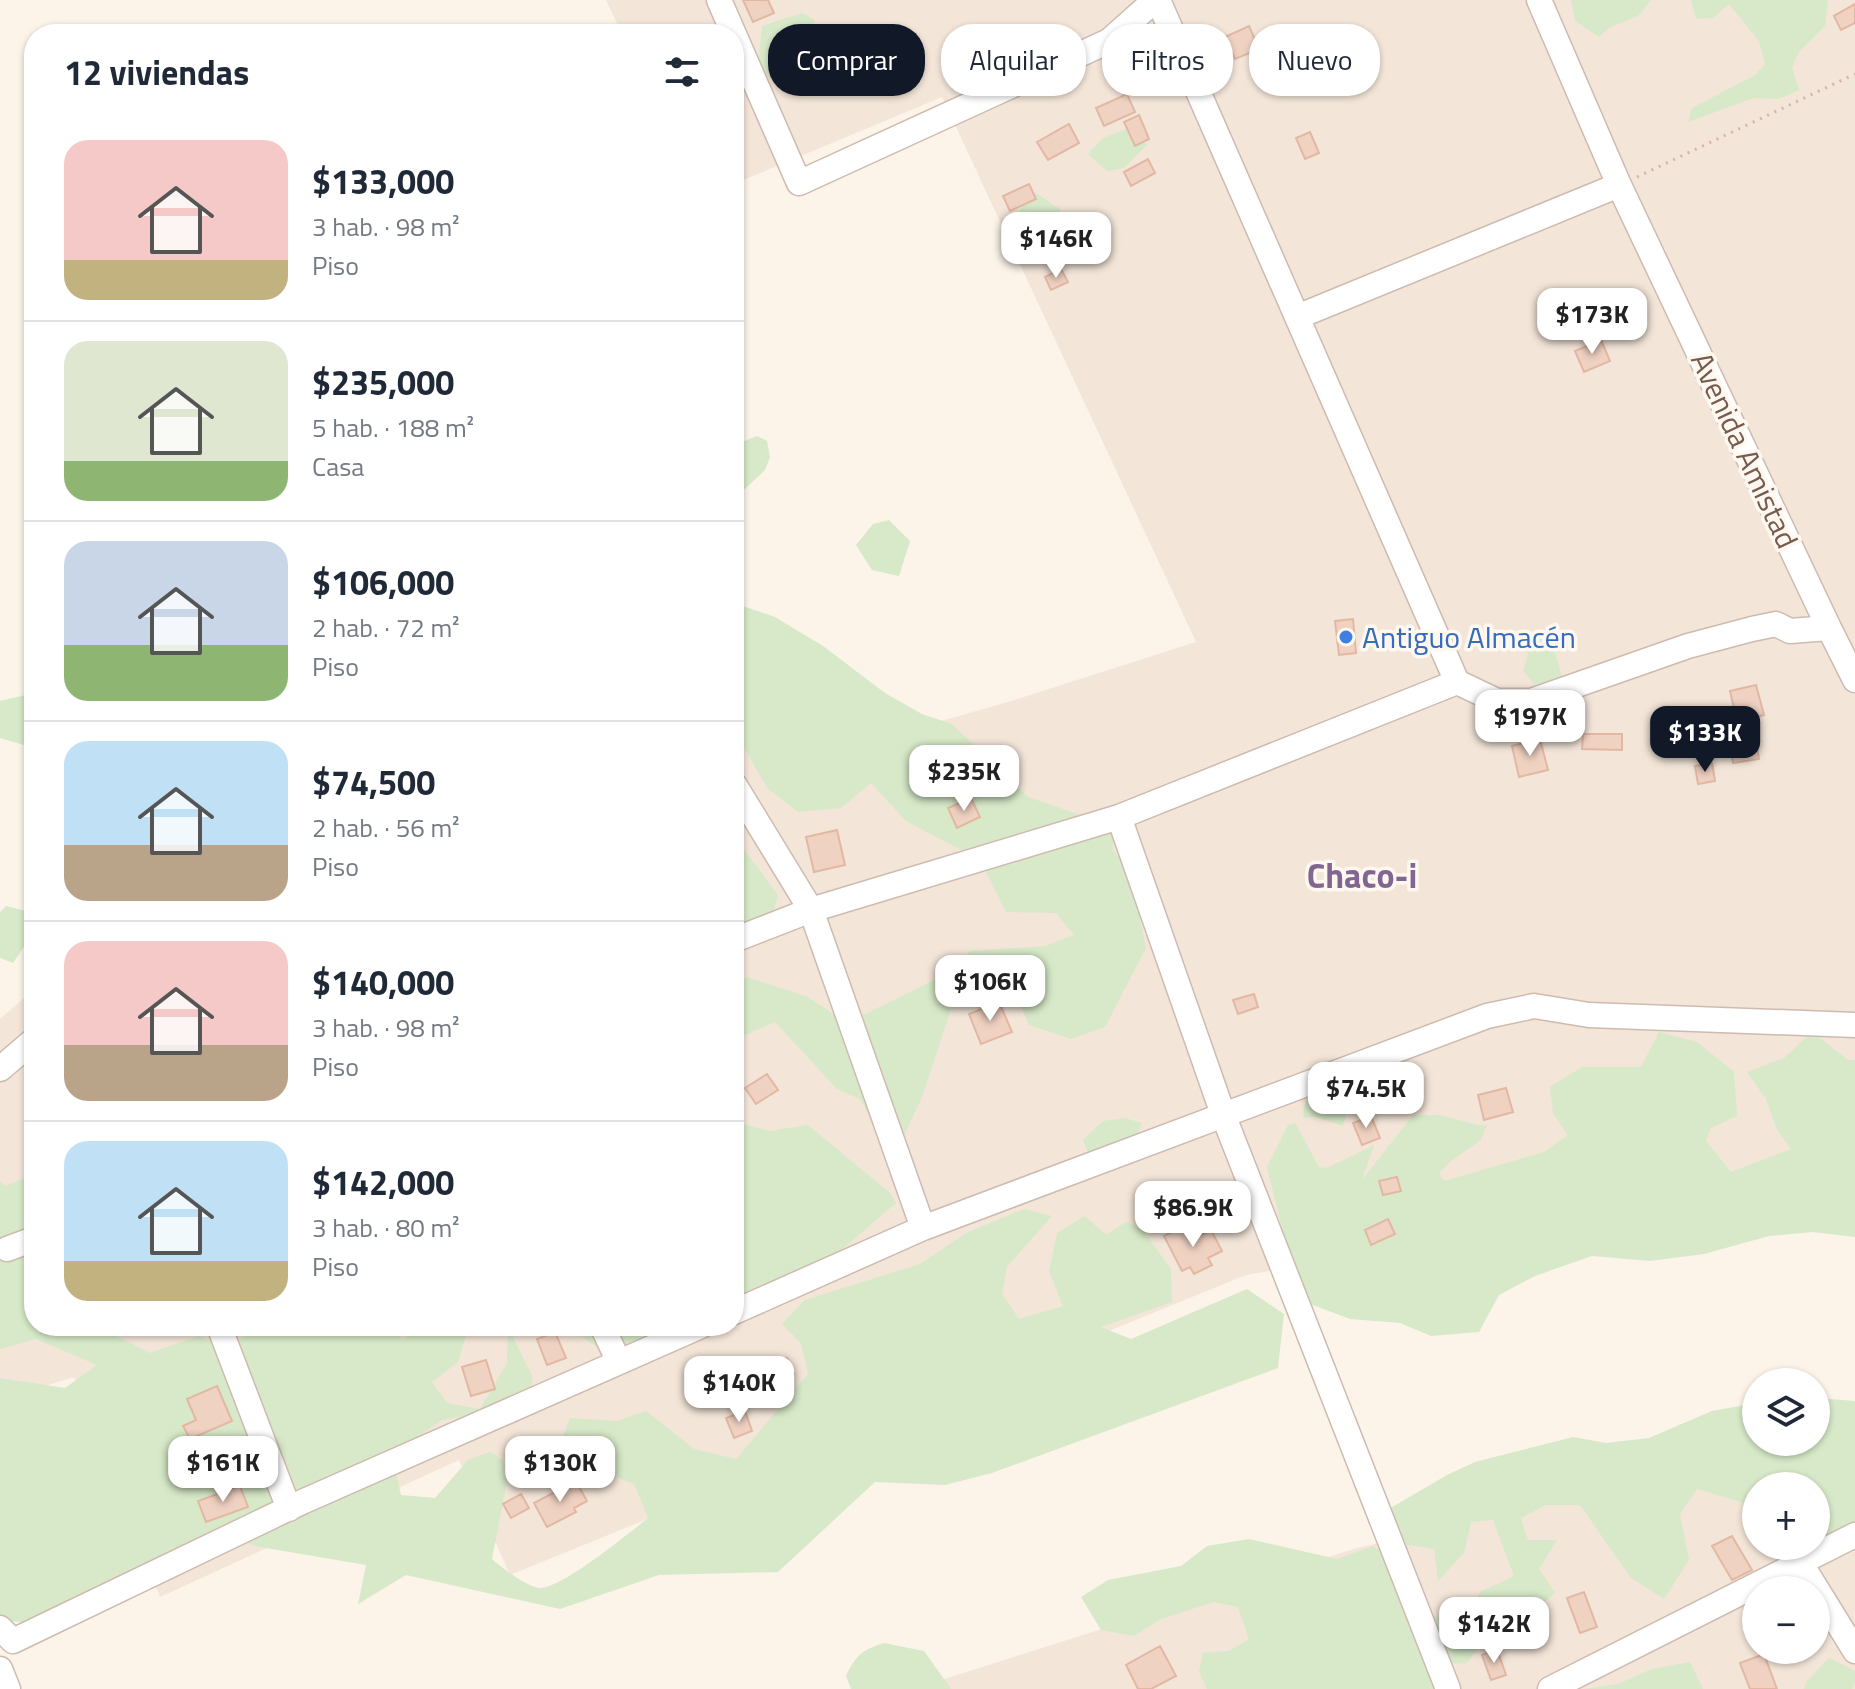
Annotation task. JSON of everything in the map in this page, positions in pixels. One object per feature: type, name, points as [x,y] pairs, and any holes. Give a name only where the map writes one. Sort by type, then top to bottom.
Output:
[{"type":"street","points":[[719,0],[729,24]]},
{"type":"street","points":[[744,57],[799,183],[1109,41],[1156,0],[1457,682],[1497,701],[1531,701],[1688,646],[1752,629],[1776,624],[1790,631],[1829,628]]},
{"type":"street","name":"Avenida Amistad","points":[[1539,0],[1619,185],[1855,680]]},
{"type":"street","points":[[1297,317],[1619,185]]},
{"type":"street","points":[[744,936],[811,910],[1119,817],[1457,682]]},
{"type":"street","points":[[744,800],[811,910],[923,1228]]},
{"type":"street","points":[[1119,817],[1224,1117],[1448,1689]]},
{"type":"street","points":[[744,1308],[923,1228],[1487,1016],[1534,1006],[1589,1015],[1855,1025]]},
{"type":"street","points":[[0,1069],[24,1049]]},
{"type":"street","points":[[7,1249],[24,1243]]},
{"type":"street","points":[[223,1336],[289,1509]]},
{"type":"street","points":[[607,1336],[619,1362]]},
{"type":"street","points":[[0,1628],[13,1641],[289,1509],[678,1336]]},
{"type":"street","points":[[1550,1689],[1855,1535]]},
{"type":"street","points":[[1800,1562],[1855,1651]]},
{"type":"street","points":[[0,1669],[8,1689]]},
{"type":"path","points":[[1619,185],[1855,74]]},
{"type":"shaded area","points":[[606,0],[1855,0],[1855,1171],[1246,1275],[510,1575],[459,1460],[160,1597],[74,1377],[0,1400],[0,1019],[24,998],[24,1336],[744,1336],[744,720],[775,769],[1011,701],[1196,642],[942,97],[744,180],[744,24],[617,24]]},
{"type":"shaded area","points":[[1855,1407],[1855,1689],[913,1689],[1357,1548],[1761,1456],[1830,1456],[1830,1429]]},
{"type":"green space","points":[[1571,0],[1651,0],[1639,15],[1609,28],[1599,37],[1575,21]]},
{"type":"green space","points":[[1691,0],[1828,0],[1825,26],[1799,52],[1792,67],[1799,90],[1778,99],[1753,98],[1688,122],[1692,108],[1755,75],[1765,64],[1759,41],[1729,4],[1713,18],[1696,19]]},
{"type":"green space","points":[[802,13],[815,20],[813,24],[768,24]]},
{"type":"green space","points":[[768,24],[768,76],[758,65],[762,26]]},
{"type":"green space","points":[[1129,128],[1147,145],[1124,168],[1107,171],[1088,154],[1103,138]]},
{"type":"green space","points":[[1036,193],[1060,209],[1056,222],[1037,232],[1026,226],[1019,210]]},
{"type":"green space","points":[[757,436],[767,441],[770,457],[765,470],[744,490],[744,441]]},
{"type":"green space","points":[[889,520],[910,541],[899,576],[872,570],[856,545],[873,524]]},
{"type":"green space","points":[[744,606],[775,617],[823,646],[885,693],[922,714],[952,724],[1028,797],[1113,826],[1113,849],[1134,889],[1146,948],[1105,1027],[1071,1039],[1029,1025],[1008,977],[968,989],[952,1006],[922,1097],[893,1159],[860,1099],[837,1089],[775,1022],[744,1036],[744,980],[747,977],[808,997],[847,1023],[938,978],[971,951],[1045,946],[1074,935],[1056,913],[1006,912],[980,860],[906,821],[871,783],[841,808],[798,812],[767,788],[744,748]]},
{"type":"green space","points":[[1552,642],[1563,680],[1534,684],[1523,671],[1529,650]]},
{"type":"green space","points":[[24,695],[24,745],[0,738],[0,701]]},
{"type":"green space","points":[[744,849],[778,895],[770,924],[744,936]]},
{"type":"green space","points":[[6,906],[24,910],[24,947],[13,963],[0,958],[0,912]]},
{"type":"green space","points":[[1659,1032],[1697,1042],[1734,1072],[1737,1116],[1711,1128],[1706,1141],[1731,1172],[1791,1149],[1777,1130],[1766,1099],[1747,1072],[1784,1058],[1812,1032],[1848,1060],[1855,1060],[1855,1237],[1813,1232],[1769,1236],[1704,1254],[1650,1261],[1592,1256],[1535,1276],[1499,1295],[1479,1332],[1431,1336],[1400,1323],[1350,1319],[1286,1295],[1272,1275],[1283,1232],[1267,1167],[1288,1125],[1295,1123],[1319,1167],[1327,1168],[1374,1145],[1362,1180],[1413,1115],[1439,1115],[1487,1125],[1481,1140],[1439,1173],[1444,1181],[1544,1152],[1568,1135],[1553,1114],[1550,1087],[1582,1067],[1641,1067]]},
{"type":"green space","points":[[1400,1064],[1410,1080],[1407,1095],[1398,1107],[1360,1091],[1346,1113],[1343,1126],[1316,1117],[1303,1118],[1307,1099],[1316,1091],[1348,1079],[1373,1076],[1383,1068]]},
{"type":"green space","points":[[1125,1118],[1142,1123],[1132,1145],[1091,1160],[1083,1140],[1103,1121]]},
{"type":"green space","points":[[744,1124],[770,1131],[808,1125],[890,1193],[896,1203],[776,1306],[744,1304]]},
{"type":"green space","points":[[24,1178],[24,1336],[117,1336],[150,1353],[199,1336],[227,1349],[245,1336],[399,1336],[402,1340],[408,1336],[466,1336],[458,1362],[432,1382],[447,1403],[480,1409],[507,1363],[508,1336],[512,1336],[532,1376],[532,1403],[442,1420],[392,1455],[401,1495],[435,1498],[468,1460],[490,1452],[503,1460],[507,1482],[492,1559],[508,1572],[539,1588],[578,1571],[648,1518],[634,1484],[557,1452],[570,1418],[617,1421],[646,1411],[694,1449],[736,1459],[808,1374],[801,1343],[782,1324],[805,1300],[920,1264],[966,1233],[1024,1209],[1052,1216],[1007,1267],[1002,1294],[1019,1319],[1063,1306],[1049,1271],[1057,1233],[1085,1216],[1106,1235],[1126,1222],[1142,1229],[1171,1269],[1172,1302],[1101,1327],[1131,1339],[1247,1289],[1284,1314],[1278,1368],[992,1473],[945,1485],[875,1482],[778,1572],[659,1575],[560,1609],[406,1575],[358,1604],[366,1565],[254,1546],[222,1531],[199,1536],[109,1600],[47,1623],[0,1621],[0,1378],[65,1388],[97,1365],[36,1339],[0,1349],[0,1181],[5,1186]]},
{"type":"green space","points":[[581,1336],[649,1336],[629,1353],[602,1351]]},
{"type":"green space","points":[[1830,1399],[1855,1401],[1855,1525],[1830,1535],[1830,1472],[1742,1472],[1742,1502],[1697,1489],[1680,1514],[1689,1560],[1664,1599],[1631,1578],[1580,1505],[1546,1505],[1521,1518],[1528,1540],[1557,1540],[1539,1569],[1555,1593],[1532,1614],[1499,1625],[1467,1620],[1478,1649],[1467,1663],[1440,1664],[1447,1689],[1207,1689],[1199,1672],[1203,1653],[1229,1651],[1249,1639],[1238,1607],[1214,1602],[1161,1619],[1134,1636],[1101,1630],[1081,1597],[1108,1580],[1181,1566],[1207,1546],[1249,1539],[1337,1559],[1373,1546],[1395,1560],[1414,1610],[1437,1617],[1466,1620],[1480,1592],[1514,1576],[1493,1520],[1471,1522],[1464,1553],[1438,1581],[1434,1549],[1396,1543],[1377,1516],[1475,1462],[1573,1437],[1606,1443],[1649,1438],[1712,1411],[1742,1406],[1742,1456],[1830,1456]]},
{"type":"green space","points":[[884,1643],[924,1651],[951,1689],[851,1689],[846,1676],[853,1663],[860,1654]]},
{"type":"green space","points":[[1830,1658],[1855,1671],[1852,1689],[1804,1689],[1806,1682],[1823,1664],[1830,1664]]},
{"type":"green space","points":[[1690,1662],[1703,1689],[1584,1689],[1618,1684],[1652,1669]]},
{"type":"building","points":[[743,0],[768,0],[774,13],[753,22]]},
{"type":"building","points":[[1855,4],[1855,23],[1841,30],[1834,16]]},
{"type":"building","points":[[1249,26],[1249,53],[1235,59],[1233,55],[1233,33]]},
{"type":"building","points":[[1128,96],[1135,112],[1104,126],[1096,108]]},
{"type":"building","points":[[1139,115],[1149,139],[1135,146],[1124,122]]},
{"type":"building","points":[[1069,124],[1079,143],[1048,160],[1037,142]]},
{"type":"building","points":[[1310,132],[1319,153],[1305,159],[1296,138]]},
{"type":"building","points":[[1148,159],[1155,173],[1131,186],[1124,172]]},
{"type":"building","points":[[1029,184],[1036,199],[1010,211],[1003,196]]},
{"type":"building","points":[[1061,269],[1068,282],[1051,290],[1045,277]]},
{"type":"building","points":[[1601,340],[1610,361],[1584,372],[1575,351]]},
{"type":"building","name":"Antiguo Almacén","points":[[1353,619],[1356,653],[1339,655],[1335,621]]},
{"type":"building","points":[[1756,685],[1764,715],[1752,718],[1759,759],[1733,763],[1729,741],[1741,739],[1730,691]]},
{"type":"building","points":[[1583,734],[1622,734],[1622,750],[1582,749]]},
{"type":"building","points":[[1540,739],[1548,770],[1519,777],[1512,746]]},
{"type":"building","points":[[1712,763],[1715,781],[1698,784],[1695,766]]},
{"type":"building","points":[[971,798],[980,817],[957,828],[948,808]]},
{"type":"building","points":[[837,830],[845,865],[814,872],[806,837]]},
{"type":"building","points":[[1254,994],[1258,1007],[1238,1014],[1233,1000]]},
{"type":"building","points":[[999,1002],[1012,1032],[981,1044],[969,1014]]},
{"type":"building","points":[[767,1074],[778,1090],[756,1104],[745,1088]]},
{"type":"building","points":[[1506,1088],[1513,1112],[1484,1120],[1478,1095]]},
{"type":"building","points":[[1371,1116],[1380,1138],[1362,1145],[1353,1123]]},
{"type":"building","points":[[1397,1177],[1401,1191],[1383,1195],[1379,1181]]},
{"type":"building","points":[[1388,1219],[1395,1234],[1371,1245],[1365,1230]]},
{"type":"building","points":[[1186,1225],[1193,1239],[1211,1230],[1222,1251],[1208,1258],[1212,1265],[1194,1274],[1190,1267],[1182,1271],[1164,1236]]},
{"type":"building","points":[[557,1336],[566,1358],[547,1365],[537,1339]]},
{"type":"building","points":[[787,1358],[794,1374],[767,1385],[760,1369]]},
{"type":"building","points":[[486,1360],[495,1389],[471,1396],[462,1367]]},
{"type":"building","points":[[217,1386],[232,1421],[190,1439],[183,1426],[196,1420],[187,1399]]},
{"type":"building","points":[[745,1411],[752,1431],[734,1438],[726,1418]]},
{"type":"building","points":[[576,1481],[587,1501],[574,1508],[576,1512],[547,1527],[534,1503]]},
{"type":"building","points":[[240,1486],[248,1507],[206,1522],[198,1501]]},
{"type":"building","points":[[521,1494],[529,1508],[511,1518],[503,1504]]},
{"type":"building","points":[[1732,1536],[1742,1553],[1742,1560],[1746,1560],[1752,1570],[1732,1580],[1712,1546]]},
{"type":"building","points":[[1584,1592],[1597,1627],[1580,1633],[1567,1598]]},
{"type":"building","points":[[1160,1646],[1176,1676],[1151,1689],[1138,1689],[1126,1665]]},
{"type":"building","points":[[1497,1649],[1506,1675],[1491,1680],[1482,1655]]},
{"type":"building","points":[[1740,1663],[1768,1664],[1777,1689],[1750,1689]]},
{"type":"place","name":"Antiguo Almacén","points":[[1346,637]]},
{"type":"district","name":"Chaco-i","points":[[1362,875]]}]
